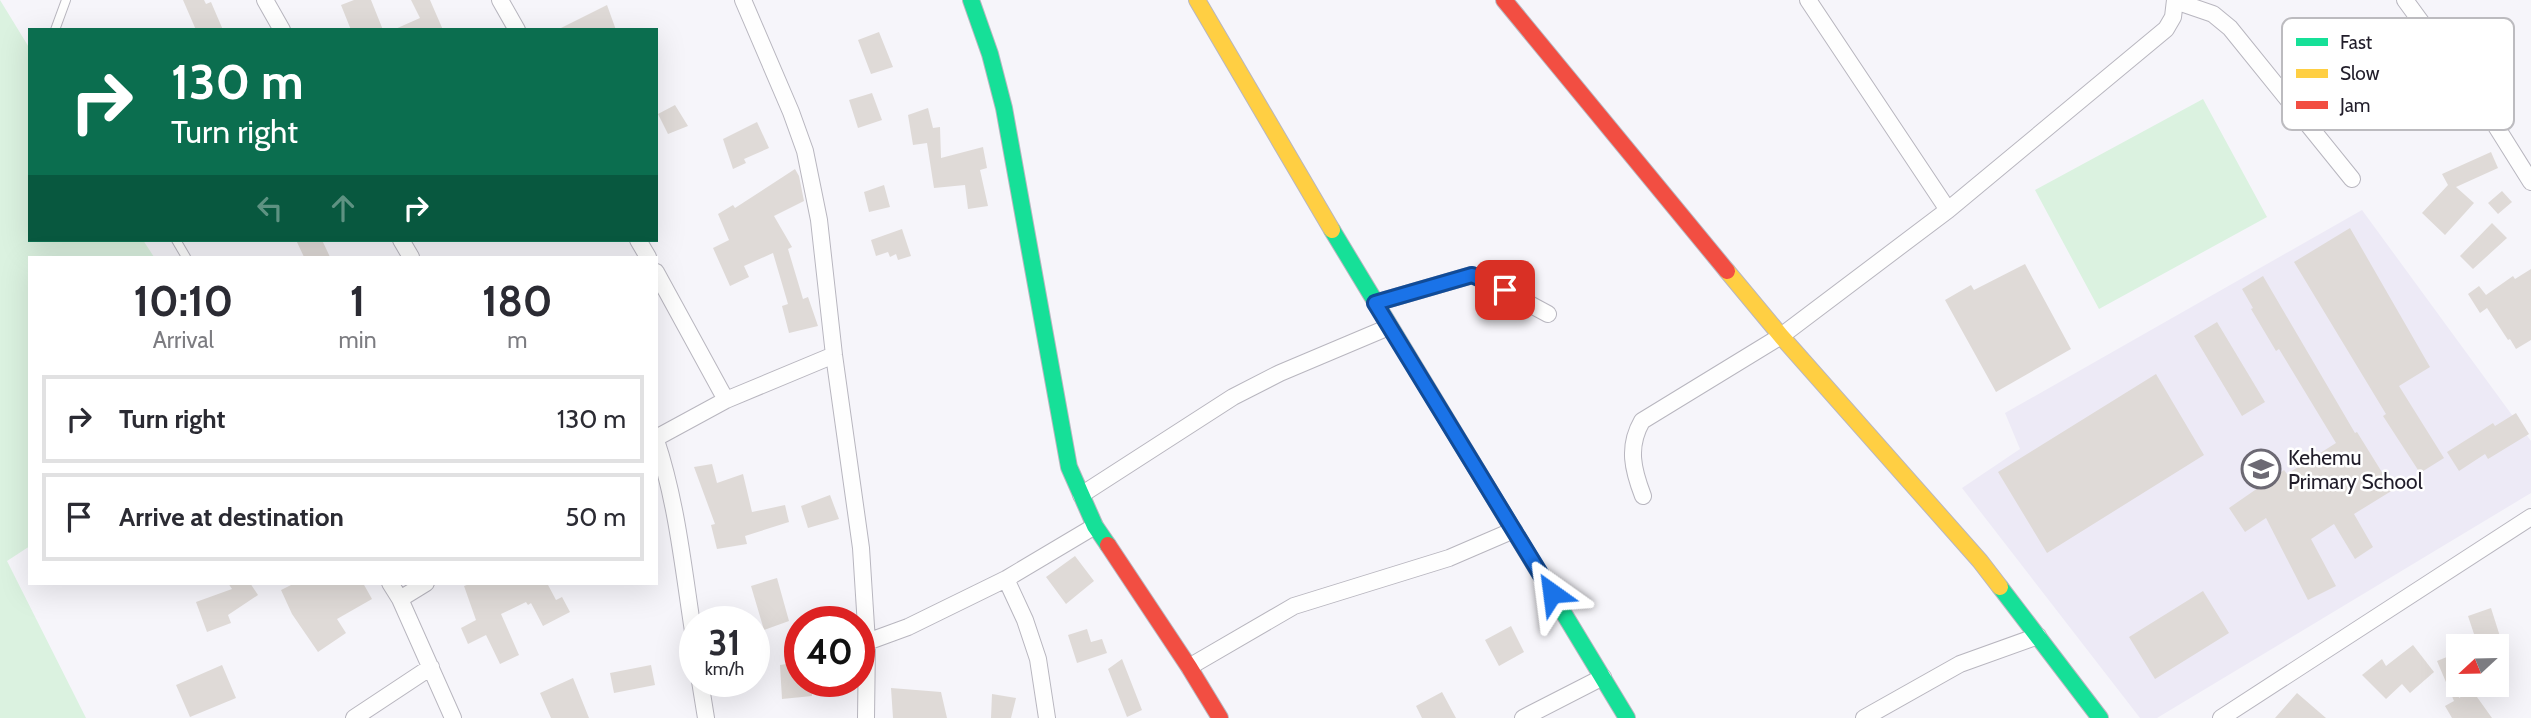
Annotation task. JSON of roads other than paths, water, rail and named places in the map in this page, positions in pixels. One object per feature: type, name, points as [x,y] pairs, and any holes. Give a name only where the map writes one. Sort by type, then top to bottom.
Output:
[{"type":"street","points":[[265,0],[281,28]]},
{"type":"street","points":[[500,0],[516,28]]},
{"type":"street","points":[[743,0],[792,112],[804,151],[819,220],[834,355],[861,548],[865,606]]},
{"type":"street","points":[[971,0],[990,54],[1004,108],[1060,431],[1069,467],[1095,526],[1220,718]]},
{"type":"street","points":[[1197,0],[1375,303],[1627,718]]},
{"type":"street","points":[[1504,0],[1781,336],[1980,561],[2100,718]]},
{"type":"street","points":[[1808,0],[1948,209]]},
{"type":"street","points":[[2405,0],[2418,18]]},
{"type":"street","points":[[1643,496],[1633,468],[1632,450],[1642,421],[1781,336],[1948,209],[2166,29],[2175,1],[2213,14],[2230,28],[2282,92]]},
{"type":"street","points":[[2312,130],[2352,179]]},
{"type":"street","points":[[2498,130],[2531,181]]},
{"type":"street","points":[[1375,303],[1472,275],[1548,314]]},
{"type":"street","points":[[658,276],[726,400]]},
{"type":"street","points":[[1081,495],[1233,397],[1280,373],[1390,327]]},
{"type":"street","points":[[658,438],[726,400],[834,355]]},
{"type":"street","points":[[658,445],[673,501],[689,606]]},
{"type":"street","points":[[2221,718],[2531,517]]},
{"type":"street","points":[[875,639],[908,627],[1006,579],[1095,526]]},
{"type":"street","points":[[1189,667],[1294,606],[1448,558],[1514,530]]},
{"type":"street","points":[[1006,579],[1025,620],[1038,659],[1048,718]]},
{"type":"street","points":[[391,585],[453,718]]},
{"type":"street","points":[[400,599],[423,585]]},
{"type":"street","points":[[1864,718],[1961,664],[2038,636]]},
{"type":"street","points":[[354,718],[431,667]]},
{"type":"street","points":[[1523,718],[1604,677]]},
{"type":"street","points":[[703,697],[706,718]]},
{"type":"street","points":[[866,697],[866,718]]},
{"type":"lane","points":[[56,28],[66,0]]},
{"type":"place","name":"Kehemu Primary School","points":[[2261,469]]}]
